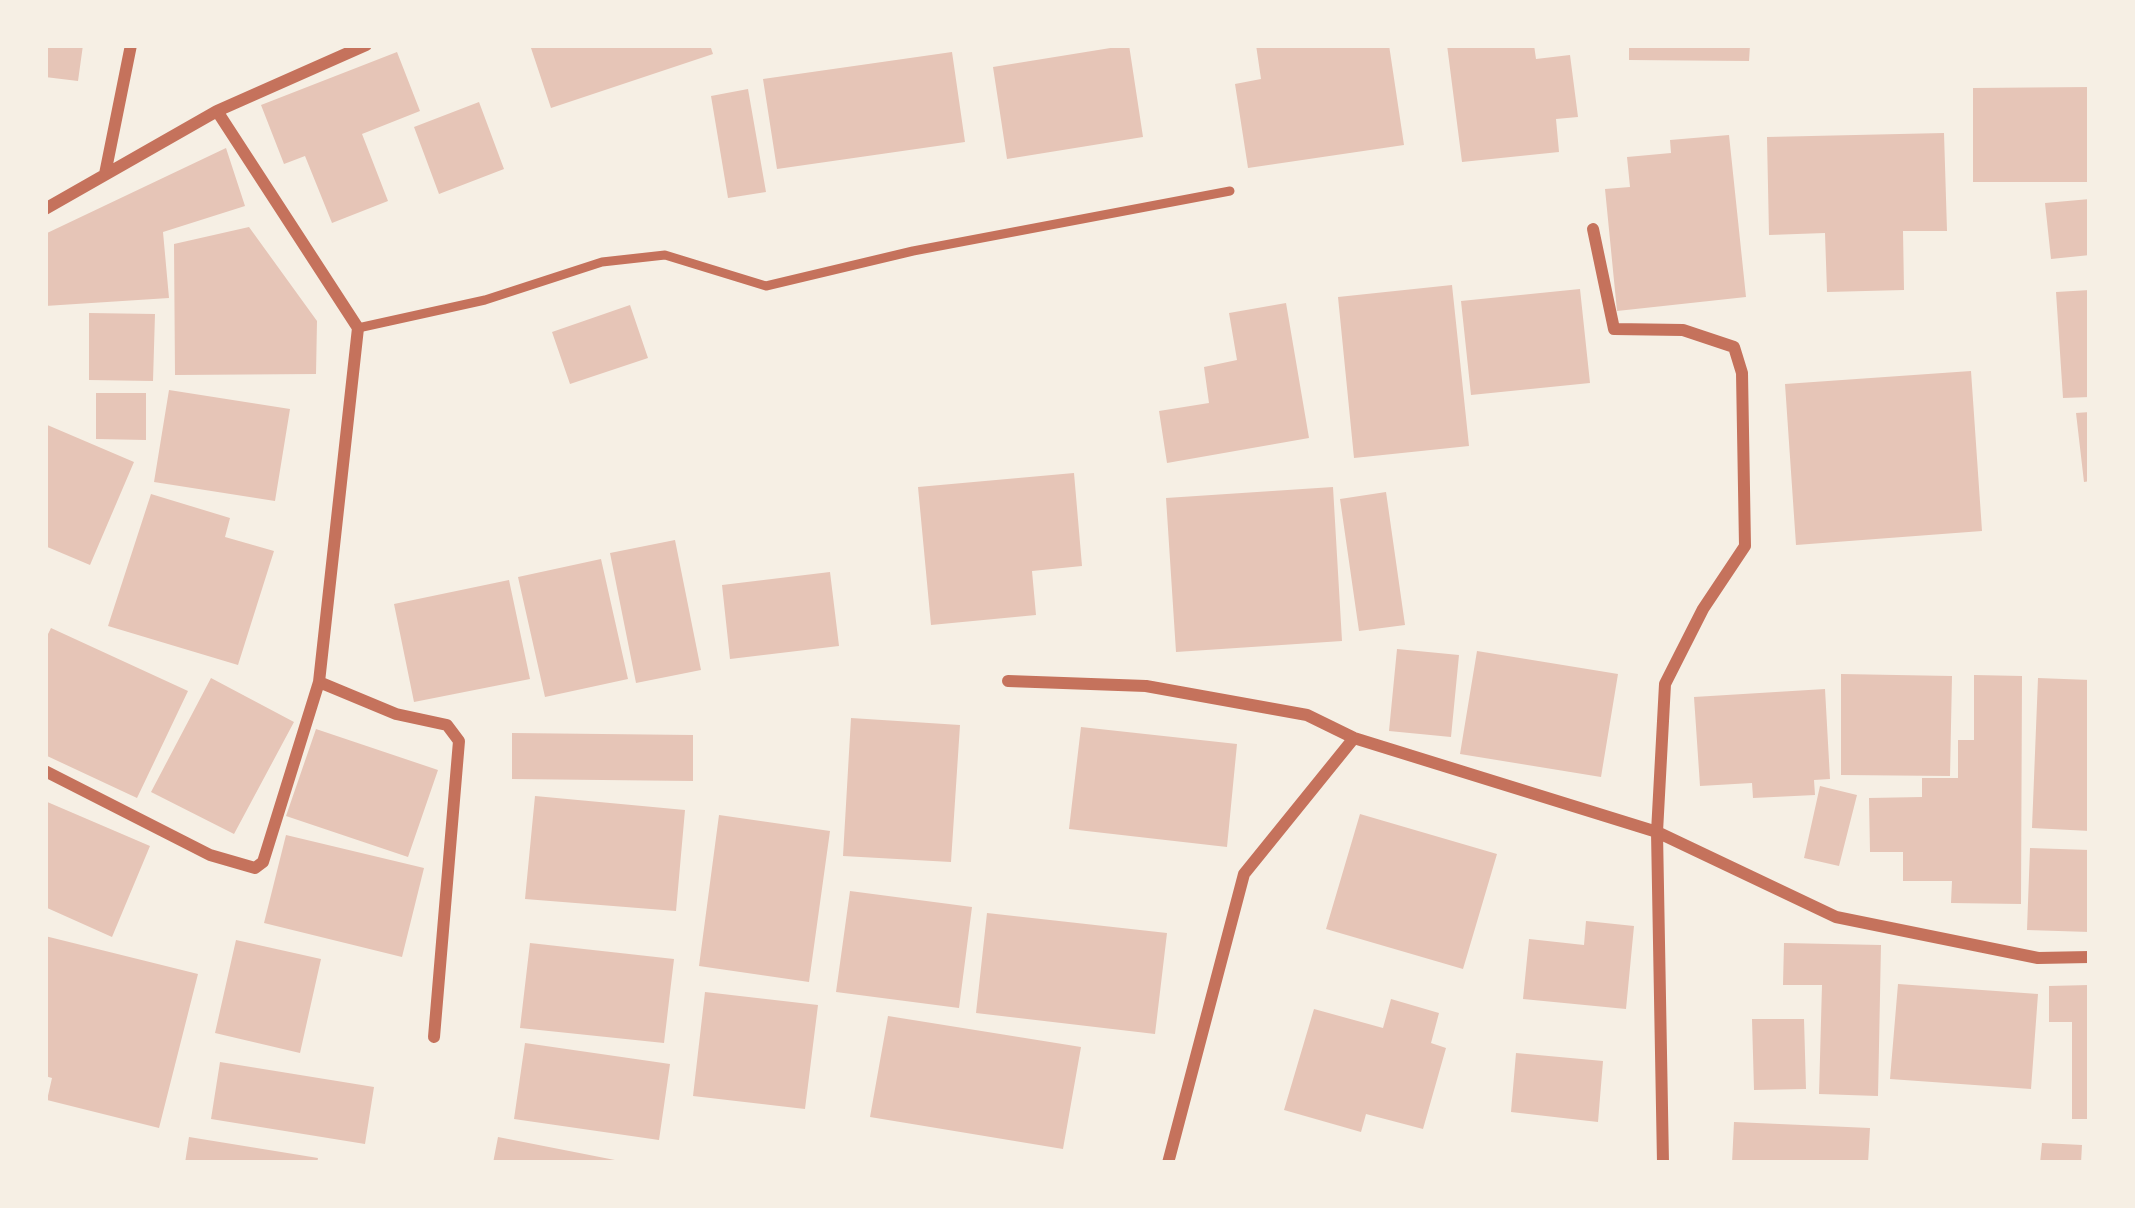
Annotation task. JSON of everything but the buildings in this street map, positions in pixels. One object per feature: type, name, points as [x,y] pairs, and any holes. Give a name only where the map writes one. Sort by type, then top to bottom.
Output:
[{"type":"street","points":[[105,174],[131,45]]},
{"type":"street","points":[[45,209],[217,111],[366,45]]},
{"type":"street","points":[[45,771],[210,855],[262,866],[319,682],[358,328],[217,111]]},
{"type":"street","points":[[1593,229],[1615,329],[1683,330],[1734,347],[1742,374],[1745,546],[1703,609],[1664,684],[1657,832],[1663,1163]]},
{"type":"street","points":[[1008,681],[1146,686],[1307,715],[1354,738],[1657,832],[1836,917],[2038,958],[2090,957]]},
{"type":"street","points":[[319,682],[396,714],[447,725],[459,741],[434,1037]]},
{"type":"street","points":[[1168,1163],[1244,874],[1354,738]]},
{"type":"lane","points":[[358,328],[485,300],[602,262],[665,255],[766,286],[913,251],[1230,190]]}]
